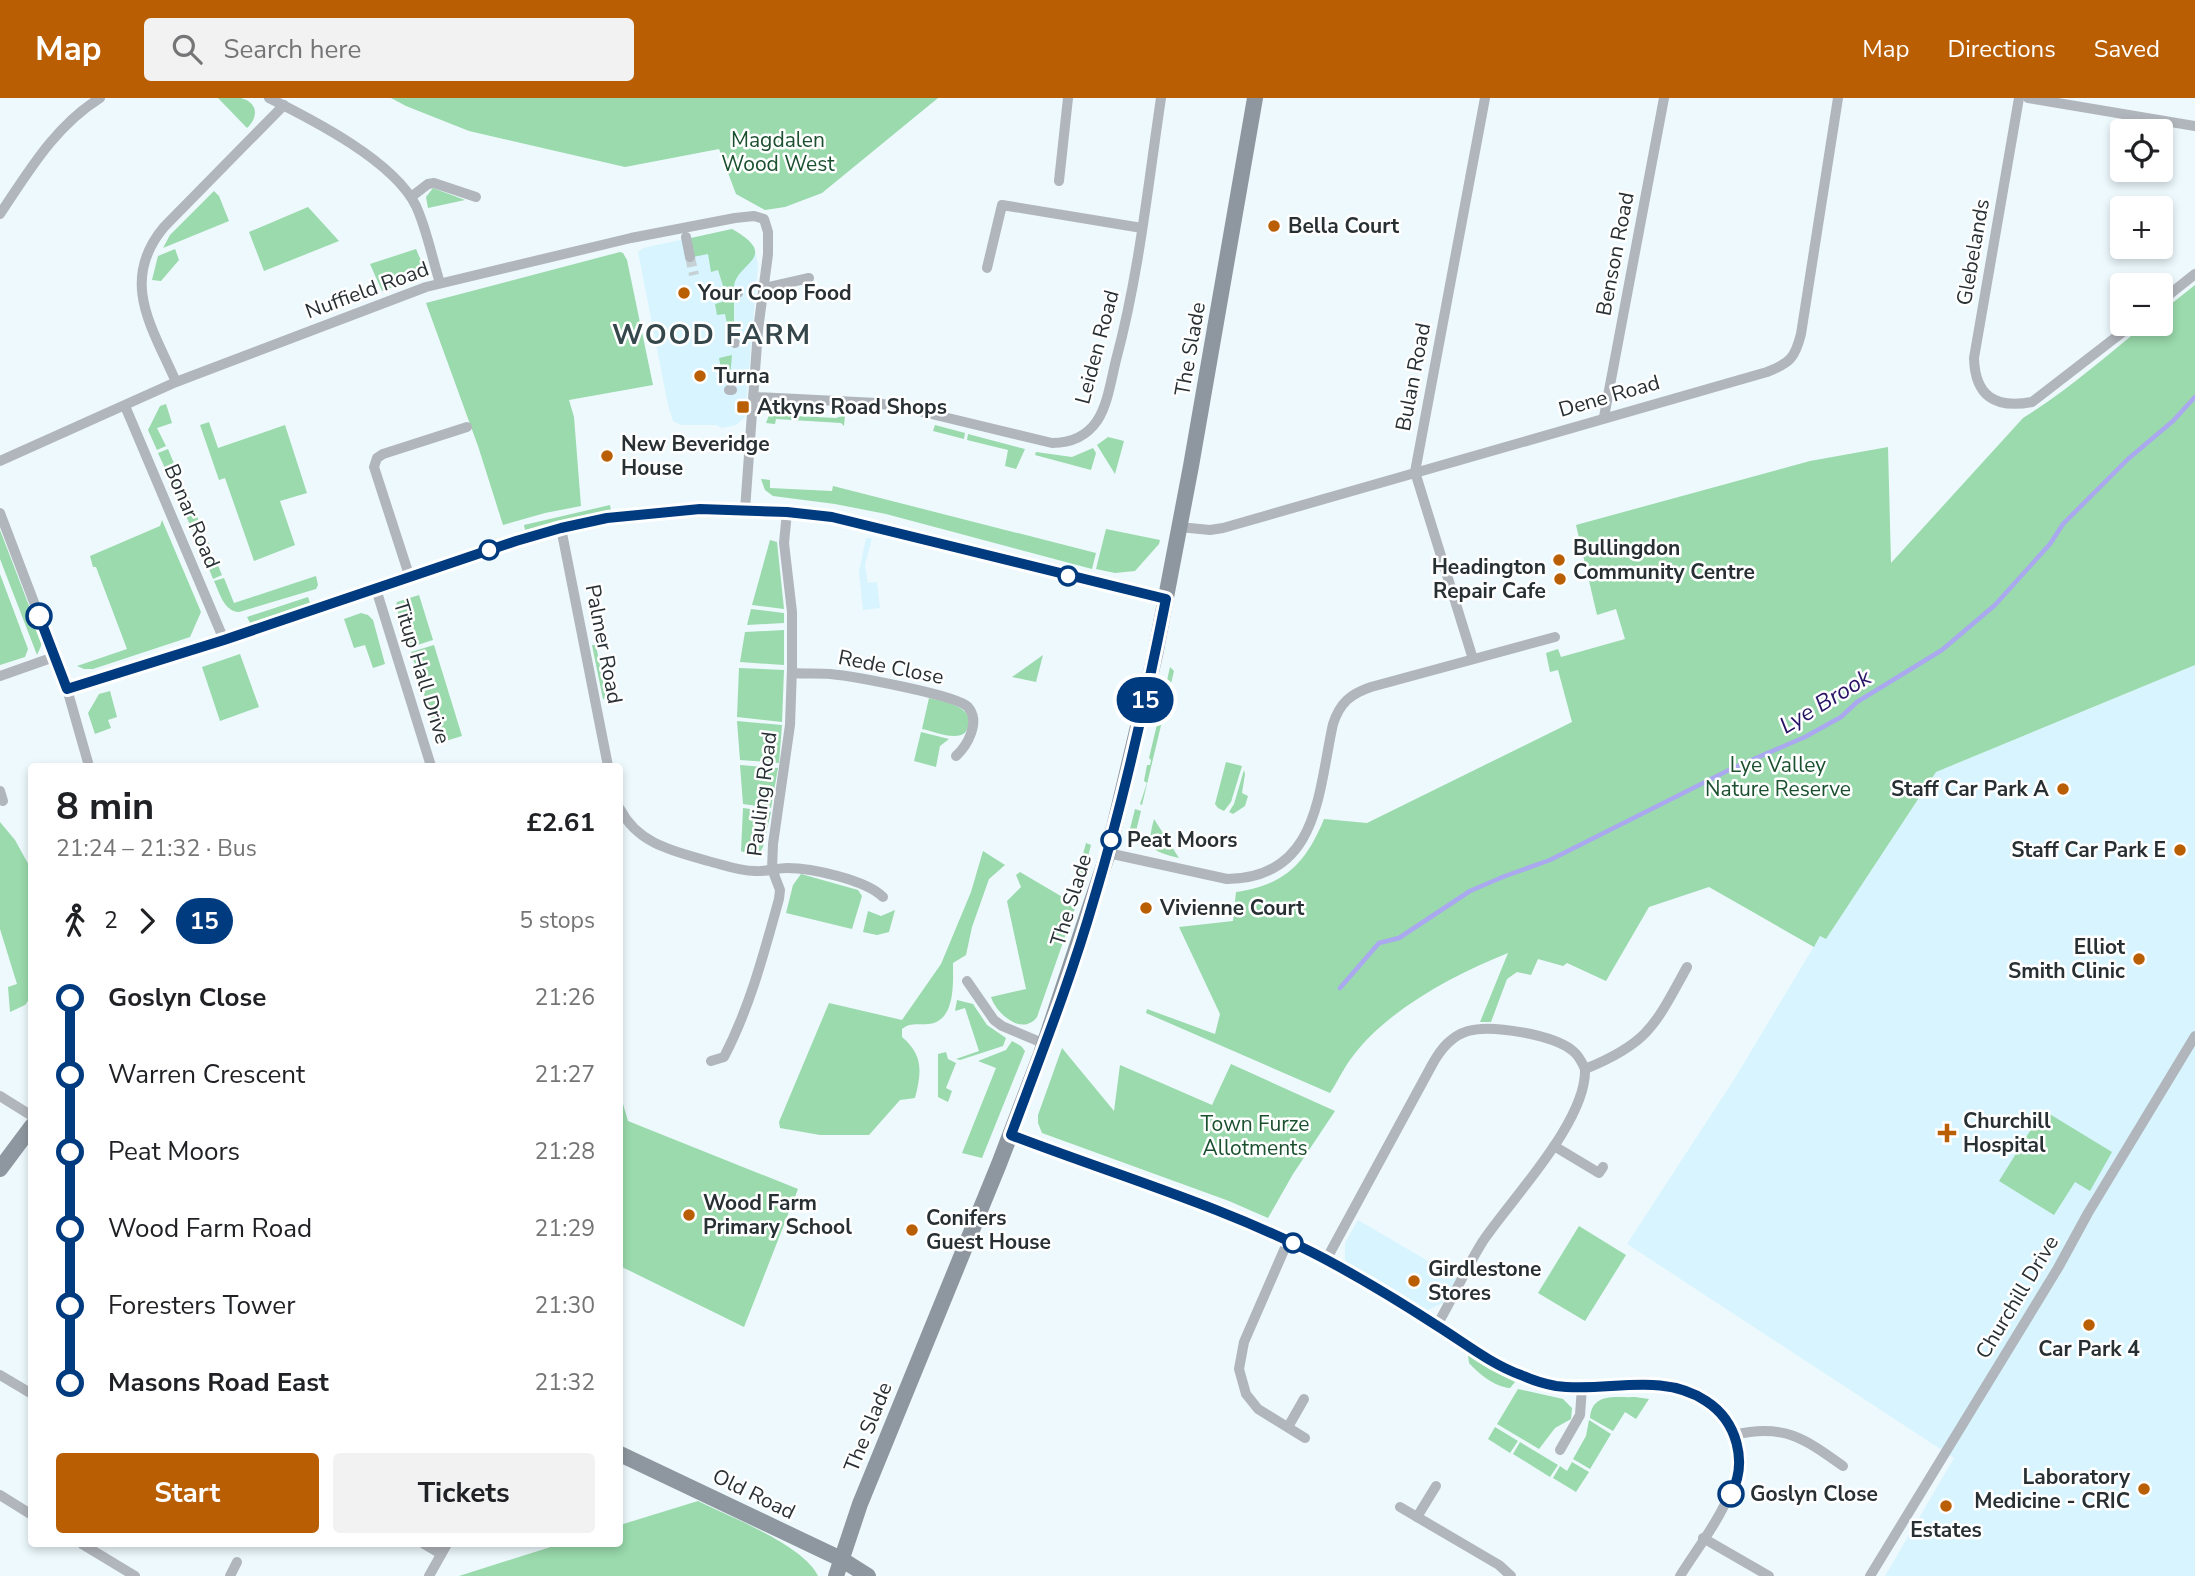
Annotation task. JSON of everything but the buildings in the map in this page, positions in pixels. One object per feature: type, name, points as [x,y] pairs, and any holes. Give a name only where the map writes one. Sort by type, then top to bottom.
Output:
[{"type":"main road","name":"The Slade","points":[[836,1576],[882,1448],[1011,1135],[1045,1044],[1108,853],[1166,599],[1255,98]]},
{"type":"main road","points":[[0,1168],[28,1131]]},
{"type":"main road","name":"Old Road","points":[[623,1455],[841,1559],[868,1576]]},
{"type":"street","points":[[0,214],[57,134],[76,114],[100,98]]},
{"type":"street","points":[[269,98],[361,151],[411,197],[420,217],[440,283]]},
{"type":"street","points":[[1059,181],[1068,98]]},
{"type":"street","name":"Leiden Road","points":[[755,397],[877,403],[1052,443],[1078,438],[1086,433],[1105,405],[1125,330],[1161,98]]},
{"type":"street","name":"Bulan Road","points":[[1473,659],[1415,472],[1485,98]]},
{"type":"street","name":"Benson Road","points":[[1604,417],[1664,98]]},
{"type":"street","name":"Dene Road","points":[[1179,527],[1210,530],[1223,528],[1767,372],[1786,363],[1793,357],[1801,334],[1838,98]]},
{"type":"street","name":"Glebelands","points":[[2019,98],[1974,358],[1974,374],[1979,389],[1987,397],[2000,401],[2020,404],[2038,399],[2118,336]]},
{"type":"street","points":[[2028,98],[2195,126]]},
{"type":"street","points":[[176,382],[143,307],[141,276],[146,255],[152,241],[164,226],[284,106]]},
{"type":"street","points":[[411,197],[428,184],[434,183],[476,197]]},
{"type":"street","points":[[987,268],[1002,205],[1142,228]]},
{"type":"street","name":"Nuffield Road","points":[[0,461],[176,382],[440,283],[669,230],[736,218],[754,216],[764,219],[768,232],[765,288]]},
{"type":"street","points":[[686,237],[690,257]]},
{"type":"street","points":[[2173,291],[2195,274]]},
{"type":"street","points":[[745,510],[758,331],[765,288],[809,278]]},
{"type":"street","name":"Bonar Road","points":[[125,406],[224,640]]},
{"type":"street","points":[[410,578],[374,467],[375,462],[383,454],[467,427]]},
{"type":"street","points":[[67,689],[224,640],[516,541],[607,518],[674,510],[745,510],[832,517],[1166,599]]},
{"type":"street","name":"Pauling Road","points":[[712,1061],[724,1057],[729,1047],[760,967],[779,899],[780,890],[772,869],[773,844],[790,725],[792,673],[792,611],[784,543],[787,512]]},
{"type":"street","points":[[0,513],[67,689],[88,763]]},
{"type":"street","name":"Palmer Road","points":[[561,528],[607,763]]},
{"type":"street","name":"Titup Hall Drive","points":[[376,589],[430,763]]},
{"type":"street","points":[[1108,853],[1227,879],[1247,878],[1269,870],[1292,855],[1306,836],[1333,724],[1344,701],[1355,692],[1555,637]]},
{"type":"street","points":[[0,676],[54,657]]},
{"type":"street","name":"Rede Close","points":[[792,673],[843,676],[940,695],[962,702],[971,712],[972,724],[967,743],[956,756]]},
{"type":"street","points":[[623,814],[634,830],[666,850],[740,870],[757,872],[801,869],[869,886],[883,897]]},
{"type":"street","points":[[1585,1069],[1624,1052],[1642,1038],[1658,1019],[1687,967]]},
{"type":"street","points":[[967,981],[994,1020],[1045,1044]]},
{"type":"street","points":[[1326,1260],[1438,1054],[1457,1036],[1467,1031],[1490,1028],[1531,1035],[1571,1049],[1585,1069],[1584,1084],[1578,1101],[1554,1146],[1485,1238],[1437,1325]]},
{"type":"street","name":"Churchill Drive","points":[[1870,1576],[2058,1268],[2135,1133],[2195,1036]]},
{"type":"street","points":[[0,1096],[28,1114]]},
{"type":"street","points":[[1011,1135],[1194,1202],[1288,1241],[1326,1260],[1437,1325],[1502,1367],[1555,1386],[1665,1386],[1686,1391],[1714,1406],[1734,1434],[1739,1463],[1735,1485],[1680,1576]]},
{"type":"street","points":[[1554,1146],[1599,1173],[1603,1167]]},
{"type":"street","points":[[1288,1241],[1244,1342],[1239,1361],[1240,1378],[1249,1399],[1264,1414],[1305,1438]]},
{"type":"street","points":[[0,1375],[28,1392]]},
{"type":"street","points":[[1560,1450],[1580,1415],[1582,1387]]},
{"type":"street","points":[[1287,1427],[1304,1399]]},
{"type":"street","points":[[1734,1434],[1762,1430],[1792,1433],[1816,1446],[1843,1466]]},
{"type":"street","points":[[1417,1517],[1436,1486]]},
{"type":"street","points":[[0,1495],[28,1512]]},
{"type":"street","points":[[1400,1507],[1499,1565],[1511,1576]]},
{"type":"street","points":[[1703,1538],[1769,1576]]},
{"type":"street","points":[[102,1548],[135,1576]]},
{"type":"street","points":[[429,1576],[444,1549]]},
{"type":"street","points":[[230,1576],[237,1562]]},
{"type":"shaded area","points":[[732,229],[754,247],[758,264],[745,417],[736,425],[722,428],[716,425],[681,425],[673,421],[668,405],[638,252],[643,248]]},
{"type":"shaded area","points":[[866,538],[872,538],[865,565],[868,583],[877,582],[880,608],[863,610],[859,572]]},
{"type":"shaded area","name":"Churchill Hospital","points":[[2195,665],[2195,1576],[1885,1576],[1954,1458],[1627,1244],[1735,1078],[1820,936],[1826,939],[1936,772]]},
{"type":"shaded area","points":[[1358,1220],[1457,1278],[1445,1302],[1426,1311],[1345,1264],[1345,1243]]},
{"type":"green space","points":[[218,98],[241,98],[251,103],[255,115],[251,124],[247,128]]},
{"type":"green space","name":"Magdalen Wood West","points":[[391,98],[938,98],[822,193],[785,207],[765,210],[736,194],[719,149],[625,167],[469,131]]},
{"type":"green space","points":[[433,188],[465,200],[428,208],[426,197]]},
{"type":"green space","points":[[214,191],[219,196],[229,221],[163,248],[170,235]]},
{"type":"green space","points":[[308,207],[339,241],[264,271],[249,232]]},
{"type":"green space","points":[[732,229],[747,239],[754,247],[755,254],[736,279],[734,288],[723,286],[718,270],[711,272],[708,254],[693,257],[691,238]]},
{"type":"green space","points":[[175,249],[179,260],[161,281],[152,280],[158,256]]},
{"type":"green space","points":[[416,249],[422,263],[413,280],[382,291],[370,264]]},
{"type":"green space","points":[[620,252],[627,260],[653,385],[569,400],[574,417],[581,506],[503,525],[478,446],[426,303]]},
{"type":"green space","name":"Lye Valley Nature Reserve","points":[[2195,285],[2195,665],[1936,772],[1826,939],[1820,936],[1814,947],[1709,887],[1649,907],[1606,981],[1567,963],[1563,966],[1538,959],[1531,975],[1517,972],[1507,979],[1491,1022],[1480,1022],[1508,953],[1466,971],[1423,995],[1384,1023],[1350,1060],[1330,1093],[1146,1013],[1147,1009],[1215,1034],[1220,1014],[1179,927],[1233,921],[1236,892],[1268,884],[1292,869],[1310,848],[1324,819],[1367,823],[1572,722],[1558,670],[1550,672],[1546,653],[1558,649],[1561,657],[1625,639],[1616,609],[1597,615],[1576,525],[1810,461],[1888,447],[1891,563],[2023,418],[2071,385],[2131,336],[2173,336],[2173,302]]},
{"type":"green space","points":[[721,296],[734,296],[734,332],[729,333],[725,314],[717,315],[715,304],[722,302]]},
{"type":"green space","points":[[732,355],[730,378],[723,379],[719,358]]},
{"type":"green space","points":[[166,404],[172,423],[157,428],[166,446],[157,450],[148,430],[160,406]]},
{"type":"green space","points":[[781,409],[796,416],[836,418],[845,415],[844,426],[841,423],[776,419],[775,424],[766,423],[769,415]]},
{"type":"green space","points":[[209,422],[218,448],[285,425],[307,493],[280,501],[295,545],[254,561],[225,478],[219,480],[200,425]]},
{"type":"green space","points":[[935,425],[965,433],[964,439],[933,431]]},
{"type":"green space","points":[[968,434],[1025,449],[1016,469],[1005,466],[1008,450],[967,440]]},
{"type":"green space","points":[[1108,437],[1124,441],[1115,474],[1097,445]]},
{"type":"green space","points":[[1093,448],[1096,453],[1091,470],[1035,455],[1036,452],[1072,457]]},
{"type":"green space","points":[[168,449],[178,473],[169,477],[158,453]]},
{"type":"green space","points":[[179,476],[190,499],[180,503],[170,479]]},
{"type":"green space","points":[[761,479],[770,480],[770,488],[832,491],[833,486],[1096,553],[1092,569],[886,514],[773,496],[765,490]]},
{"type":"green space","points":[[191,502],[201,526],[192,530],[182,506]]},
{"type":"green space","points":[[610,505],[611,511],[525,530],[524,525]]},
{"type":"green space","points":[[162,520],[201,612],[190,637],[93,669],[77,666],[127,649],[90,556],[160,526]]},
{"type":"green space","points":[[202,529],[213,553],[204,557],[193,533]]},
{"type":"green space","points":[[1106,529],[1160,540],[1135,571],[1115,573],[1096,569]]},
{"type":"green space","points":[[0,530],[41,637],[37,655],[0,559]]},
{"type":"green space","points":[[770,540],[777,542],[784,609],[752,605]]},
{"type":"green space","points":[[214,556],[222,575],[213,579],[205,559]]},
{"type":"green space","points":[[0,574],[28,649],[25,657],[0,665]]},
{"type":"green space","points":[[316,576],[316,589],[239,612],[226,605],[214,581],[224,578],[234,603]]},
{"type":"green space","points":[[419,595],[433,640],[408,648],[396,606],[397,602]]},
{"type":"green space","points":[[308,597],[310,603],[250,623],[247,617]]},
{"type":"green space","points":[[751,609],[784,613],[784,623],[747,625]]},
{"type":"green space","points":[[361,613],[373,620],[385,664],[373,668],[365,645],[354,648],[344,619]]},
{"type":"green space","points":[[784,630],[784,665],[740,662],[745,632]]},
{"type":"green space","points":[[434,645],[462,736],[439,743],[411,652]]},
{"type":"green space","points":[[592,645],[596,645],[606,698],[603,699]]},
{"type":"green space","points":[[240,654],[259,707],[220,721],[202,667]]},
{"type":"green space","points":[[1043,655],[1036,682],[1012,677]]},
{"type":"green space","points":[[1170,667],[1174,671],[1142,805],[1140,804],[1147,783],[1144,781],[1147,765],[1150,765],[1149,758],[1163,699],[1166,699],[1167,694],[1164,694]]},
{"type":"green space","points":[[739,668],[784,670],[782,722],[737,717]]},
{"type":"green space","points":[[110,691],[117,717],[108,720],[111,728],[95,734],[88,713],[99,694]]},
{"type":"green space","points":[[929,698],[950,703],[963,710],[969,720],[965,732],[952,736],[922,729]]},
{"type":"green space","points":[[737,721],[782,725],[779,763],[740,760]]},
{"type":"green space","points":[[921,732],[949,739],[940,746],[936,767],[914,761]]},
{"type":"green space","points":[[1226,762],[1242,766],[1231,802],[1224,811],[1215,804]]},
{"type":"green space","points":[[740,765],[778,768],[771,808],[743,804]]},
{"type":"green space","points":[[1244,770],[1242,793],[1248,796],[1245,806],[1233,814],[1229,812]]},
{"type":"green space","points":[[743,808],[771,812],[763,847],[757,857],[741,851]]},
{"type":"green space","points":[[1135,809],[1141,811],[1134,839],[1127,841]]},
{"type":"green space","points":[[1154,819],[1179,858],[1153,847],[1150,836]]},
{"type":"green space","points":[[0,822],[15,840],[28,864],[28,1001],[10,1012],[8,987],[17,984],[0,929]]},
{"type":"green space","points":[[1086,843],[1091,845],[1081,884],[1077,877]]},
{"type":"green space","points":[[983,851],[1005,865],[989,879],[972,927],[966,955],[953,963],[948,1009],[937,1022],[911,1025],[902,1029],[902,1037],[914,1050],[919,1064],[915,1098],[900,1100],[869,1135],[820,1135],[780,1128],[779,1122],[829,1003],[902,1020],[941,964],[971,892]]},
{"type":"green space","points":[[1020,872],[1076,905],[1037,1017],[1024,1025],[1004,1016],[991,997],[1026,989],[1007,901],[1021,887],[1016,875]]},
{"type":"green space","points":[[801,874],[858,890],[862,896],[852,929],[786,913],[793,885]]},
{"type":"green space","points":[[895,910],[889,932],[877,935],[863,932],[868,911],[881,916]]},
{"type":"green space","points":[[957,1000],[973,1004],[987,1025],[1006,1038],[1003,1046],[956,1059],[979,1051],[965,1008],[955,1011]]},
{"type":"green space","points":[[1012,1041],[1025,1051],[982,1158],[962,1153],[996,1068],[978,1061],[1006,1050]]},
{"type":"green space","name":"Town Furze Allotments","points":[[1062,1048],[1114,1111],[1120,1065],[1212,1105],[1231,1064],[1335,1111],[1293,1174],[1268,1218],[1229,1201],[1042,1133],[1038,1115]]},
{"type":"green space","points":[[946,1052],[948,1059],[956,1063],[946,1088],[952,1091],[948,1102],[938,1097],[938,1054]]},
{"type":"green space","name":"Wood Farm Primary School","points":[[623,1104],[628,1121],[798,1189],[744,1327],[623,1267]]},
{"type":"green space","points":[[2043,1110],[2112,1152],[2090,1191],[2075,1182],[2054,1215],[1999,1181]]},
{"type":"green space","points":[[1579,1226],[1626,1255],[1585,1321],[1538,1293]]},
{"type":"green space","points":[[1468,1355],[1515,1382],[1510,1388],[1493,1383],[1469,1363]]},
{"type":"green space","points":[[1518,1389],[1563,1399],[1572,1408],[1571,1419],[1555,1428],[1539,1449],[1497,1424]]},
{"type":"green space","points":[[1635,1397],[1649,1399],[1636,1419],[1625,1412],[1613,1431],[1590,1418],[1595,1404],[1600,1400]]},
{"type":"green space","points":[[1589,1420],[1611,1434],[1590,1469],[1573,1459],[1586,1436]]},
{"type":"green space","points":[[1495,1427],[1518,1441],[1510,1453],[1488,1439]]},
{"type":"green space","points":[[1520,1442],[1558,1465],[1550,1477],[1513,1454]]},
{"type":"green space","points":[[1572,1462],[1589,1472],[1576,1492],[1553,1478],[1560,1466],[1567,1471]]},
{"type":"green space","points":[[698,1501],[798,1553],[818,1576],[459,1576],[551,1547],[623,1547],[623,1524]]},
{"type":"waterway","name":"Lye Brook","points":[[1340,988],[1379,943],[1399,938],[1470,891],[1550,860],[1733,768],[1805,737],[1841,717],[1857,702],[1942,650],[1995,605],[2050,544],[2063,524],[2195,397]]},
{"type":"tunnel","points":[[690,257],[694,275]]},
{"type":"bus line","name":"15","points":[[39,616],[67,689],[224,640],[539,534],[607,518],[700,509],[787,512],[832,517],[1166,599],[1108,853],[1064,991],[1011,1135],[1236,1218],[1288,1241],[1326,1260],[1437,1325],[1488,1360],[1522,1376],[1555,1386],[1665,1386],[1694,1394],[1714,1406],[1734,1434],[1739,1463],[1731,1494]]},
{"type":"place","name":"Bella Court","points":[[1274,226]]},
{"type":"place","name":"Your Coop Food","points":[[684,293]]},
{"type":"place","name":"Turna","points":[[700,376]]},
{"type":"place","name":"Atkyns Road Shops","points":[[743,407]]},
{"type":"place","name":"New Beveridge House","points":[[607,456]]},
{"type":"place","name":"Bullingdon Community Centre","points":[[1559,560]]},
{"type":"place","name":"Headington Repair Cafe","points":[[1560,579]]},
{"type":"place","name":"Staff Car Park A","points":[[2063,789]]},
{"type":"place","name":"Peat Moors","points":[[1111,840]]},
{"type":"place","name":"Staff Car Park E","points":[[2180,850]]},
{"type":"place","name":"Vivienne Court","points":[[1146,908]]},
{"type":"place","name":"Elliot Smith Clinic","points":[[2139,959]]},
{"type":"place","name":"Churchill Hospital","points":[[1947,1133]]},
{"type":"place","name":"Wood Farm Primary School","points":[[689,1215]]},
{"type":"place","name":"Conifers Guest House","points":[[912,1230]]},
{"type":"place","name":"Girdlestone Stores","points":[[1414,1281]]},
{"type":"place","name":"Car Park 4","points":[[2089,1325]]},
{"type":"place","name":"Laboratory Medicine - CRIC","points":[[2144,1489]]},
{"type":"place","name":"Goslyn Close","points":[[1731,1494]]},
{"type":"place","name":"Estates","points":[[1946,1506]]},
{"type":"district","name":"WOOD FARM","points":[[712,334]]}]
